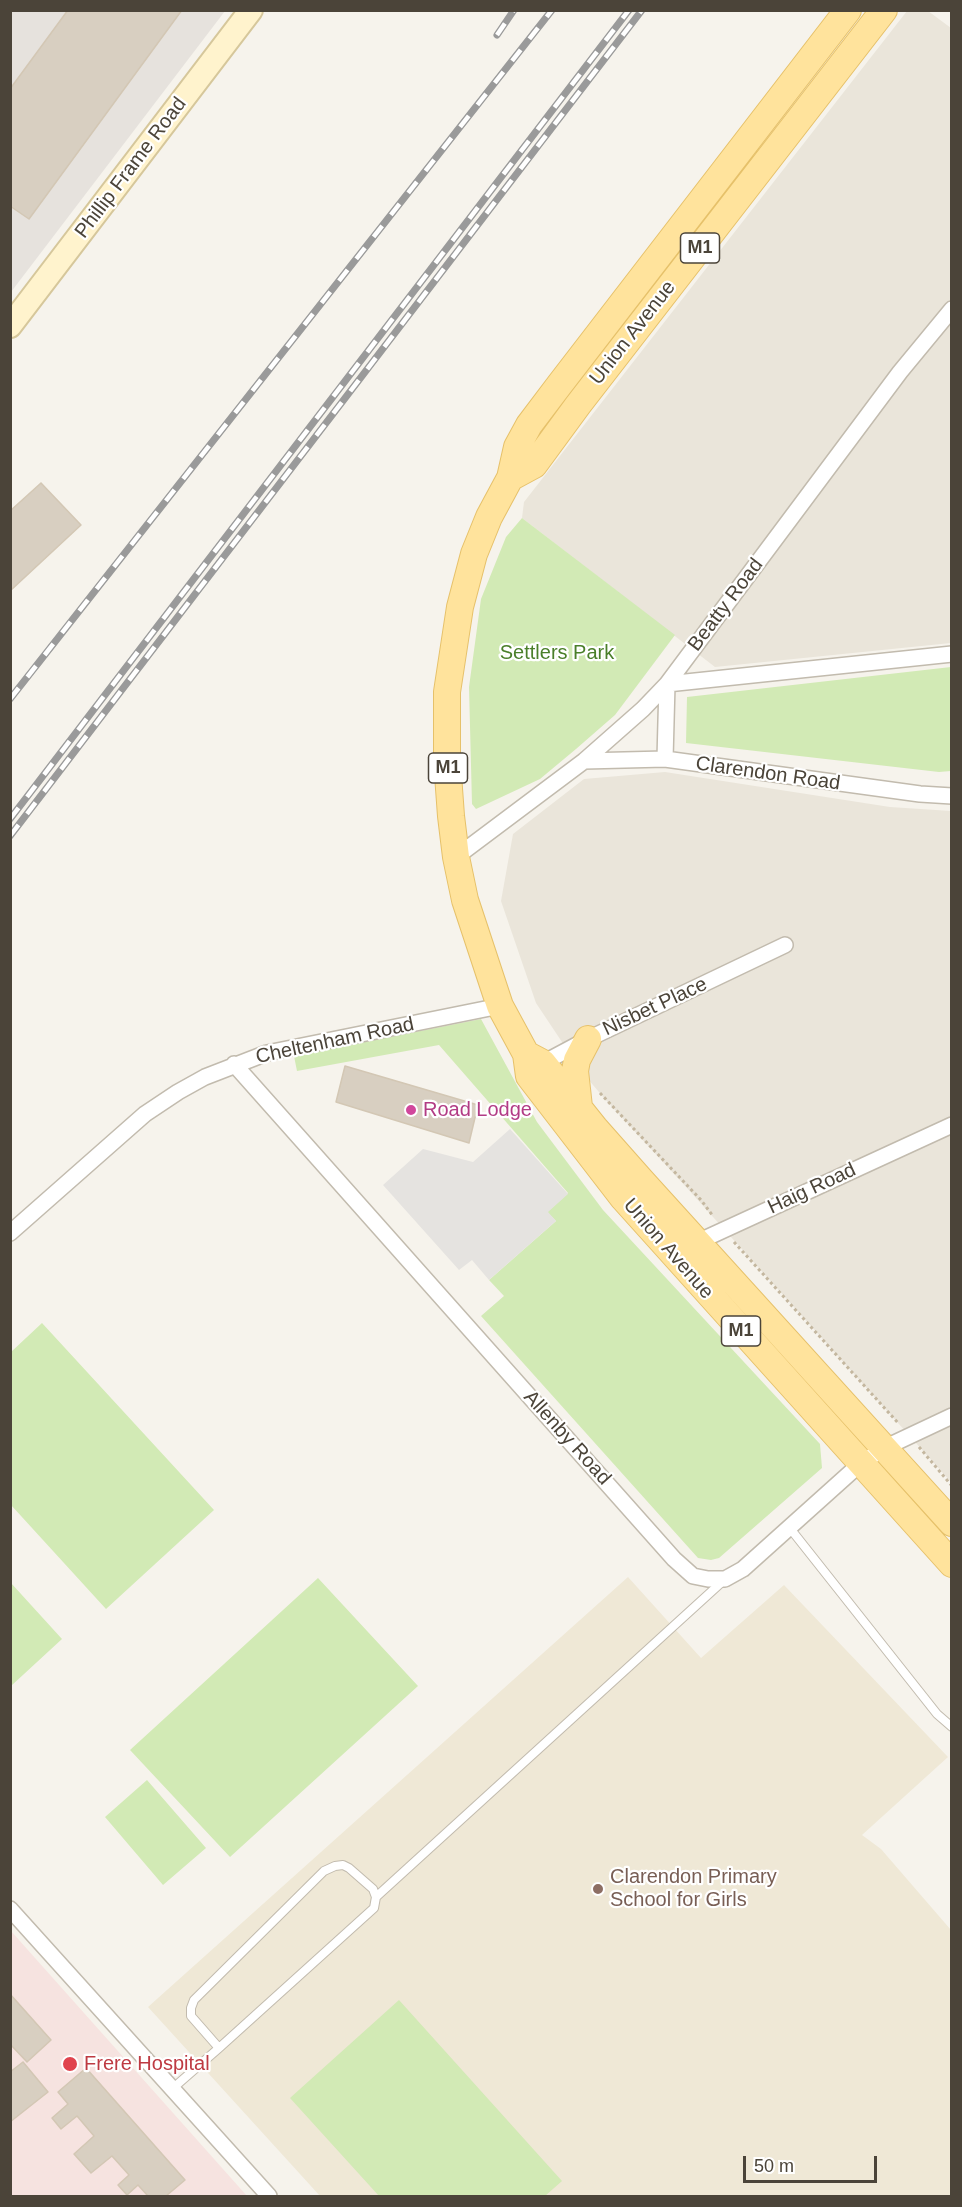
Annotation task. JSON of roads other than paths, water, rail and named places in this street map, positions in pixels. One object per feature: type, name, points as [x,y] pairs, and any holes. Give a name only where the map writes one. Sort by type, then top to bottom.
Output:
[{"type":"main road","name":"Union Avenue","points":[[848,10],[529,425],[517,447],[510,478],[489,517],[474,554],[460,607],[447,692],[447,761],[456,857],[465,900],[500,1006],[533,1064],[623,1198],[951,1564]]},
{"type":"main road","name":"Union Avenue","points":[[510,478],[534,465],[884,10]]},
{"type":"main road","points":[[588,1039],[577,1060],[575,1071],[588,1098]]},
{"type":"main road","name":"Union Avenue","points":[[533,1064],[588,1098],[595,1128],[951,1523]]},
{"type":"street","name":"Phillip Frame Road","points":[[10,326],[251,10]]},
{"type":"street","name":"Beatty Road","points":[[456,857],[584,760],[644,709],[667,684],[900,372],[951,309]]},
{"type":"street","points":[[665,759],[667,684],[951,654]]},
{"type":"street","name":"Clarendon Road","points":[[584,760],[665,759],[920,794],[951,796]]},
{"type":"street","name":"Nisbet Place","points":[[533,1064],[785,945]]},
{"type":"street","name":"Cheltenham Road","points":[[10,1233],[145,1114],[187,1087],[234,1064],[267,1053],[500,1006]]},
{"type":"street","name":"Allenby Road","points":[[234,1064],[674,1559],[693,1576],[725,1579]]},
{"type":"street","name":"Haig Road","points":[[672,1254],[951,1125]]},
{"type":"street","points":[[725,1579],[743,1569],[860,1464],[884,1448],[951,1416]]},
{"type":"street","points":[[10,1909],[269,2196]]},
{"type":"lane","points":[[789,1527],[937,1714],[951,1727]]},
{"type":"lane","points":[[376,1897],[725,1579]]},
{"type":"lane","points":[[172,2089],[219,2048],[374,1908],[376,1897],[374,1889],[343,1864],[324,1871],[194,2000],[191,2016],[219,2048]]},
{"type":"railway","points":[[497,35],[514,10]]},
{"type":"railway","points":[[10,699],[552,10]]},
{"type":"railway","points":[[10,819],[629,10]]},
{"type":"railway","points":[[10,836],[642,10]]},
{"type":"place","name":"Road Lodge","points":[[411,1110]]},
{"type":"place","name":"Clarendon Primary School for Girls","points":[[598,1889]]},
{"type":"place","name":"Frere Hospital","points":[[70,2064]]},
{"type":"park label","name":"Settlers Park","points":[[557,653]]}]
